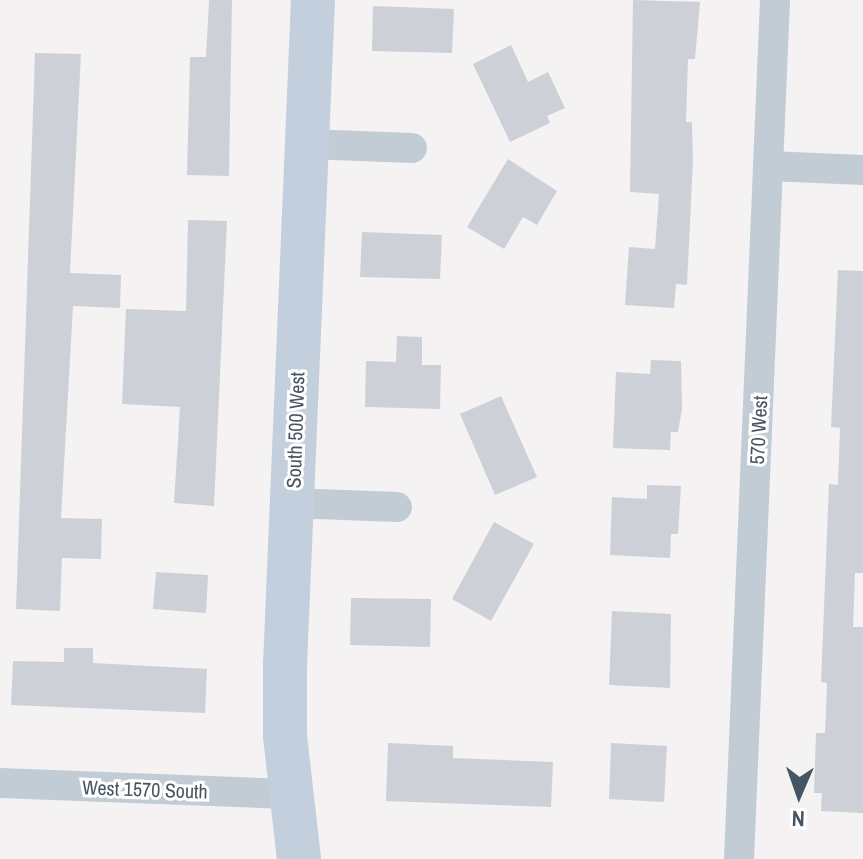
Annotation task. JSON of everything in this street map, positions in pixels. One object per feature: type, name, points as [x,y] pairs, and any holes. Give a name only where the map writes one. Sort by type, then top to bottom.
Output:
[{"type":"main road","name":"South 500 West","points":[[299,859],[285,700],[313,0]]},
{"type":"street","name":"570 West","points":[[739,859],[775,0]]},
{"type":"street","points":[[307,144],[412,148]]},
{"type":"street","points":[[769,166],[863,170]]},
{"type":"street","points":[[291,503],[397,507]]},
{"type":"street","name":"West 1570 South","points":[[0,783],[291,794]]},
{"type":"building","points":[[209,0],[232,0],[229,176],[187,175],[190,57],[206,57]]},
{"type":"building","points":[[633,0],[700,2],[695,59],[688,59],[686,122],[692,122],[693,161],[687,285],[676,284],[674,308],[625,305],[629,247],[655,249],[659,194],[630,192]]},
{"type":"building","points":[[373,6],[454,9],[452,53],[372,51]]},
{"type":"building","points":[[511,45],[528,82],[548,72],[565,108],[547,116],[550,123],[510,142],[473,64]]},
{"type":"building","points":[[35,53],[81,54],[70,273],[121,275],[120,308],[73,306],[61,518],[102,519],[101,559],[62,558],[60,611],[16,609]]},
{"type":"building","points":[[508,159],[557,191],[537,225],[523,217],[504,249],[467,227]]},
{"type":"building","points":[[188,220],[227,221],[214,506],[174,503],[180,407],[122,404],[126,309],[186,311]]},
{"type":"building","points":[[362,232],[442,235],[440,279],[360,277]]},
{"type":"building","points":[[838,270],[863,271],[863,573],[855,573],[853,627],[863,627],[863,813],[821,811],[822,793],[814,793],[816,733],[825,733],[827,683],[821,682],[829,484],[838,485],[840,428],[831,427]]},
{"type":"building","points":[[397,336],[422,337],[422,365],[441,365],[440,409],[365,407],[366,361],[396,362]]},
{"type":"building","points":[[651,360],[681,361],[682,409],[678,432],[671,432],[670,450],[613,448],[616,372],[650,374]]},
{"type":"building","points":[[501,396],[537,477],[495,495],[460,414]]},
{"type":"building","points":[[647,485],[681,486],[678,534],[671,534],[670,558],[610,555],[612,497],[647,499]]},
{"type":"building","points":[[494,522],[534,544],[491,621],[452,599]]},
{"type":"building","points":[[156,572],[208,575],[206,613],[153,609]]},
{"type":"building","points":[[351,598],[431,599],[430,647],[350,645]]},
{"type":"building","points":[[612,611],[671,614],[670,688],[609,685]]},
{"type":"building","points":[[64,648],[93,648],[93,663],[207,669],[205,713],[11,705],[13,661],[64,662]]},
{"type":"building","points":[[388,743],[453,746],[453,758],[553,762],[551,807],[386,801]]},
{"type":"building","points":[[611,743],[667,746],[664,802],[609,799]]}]
